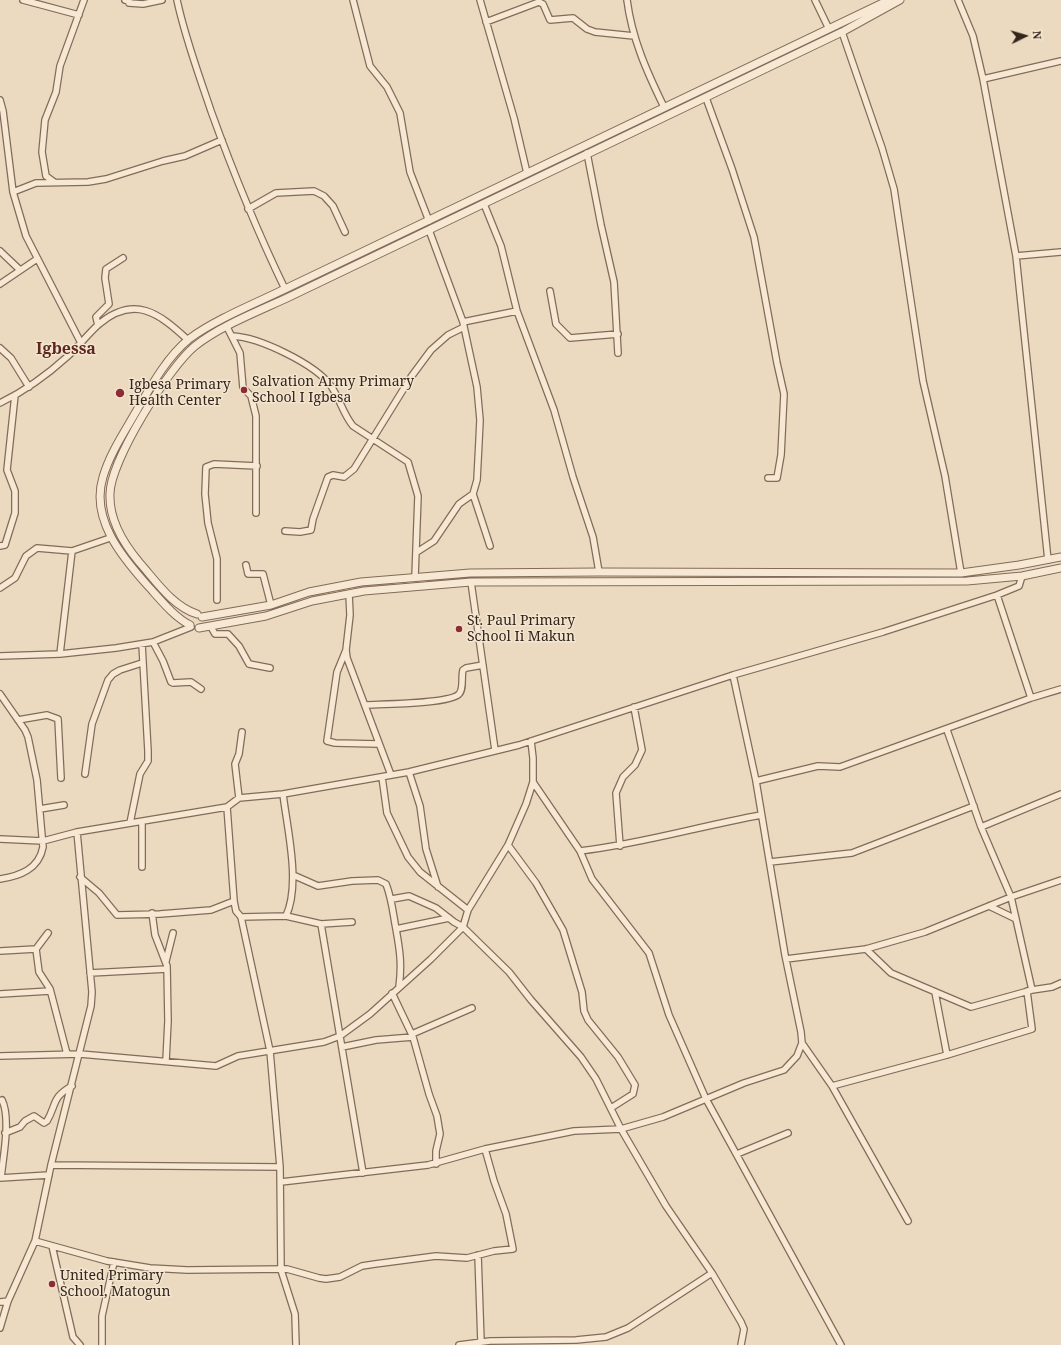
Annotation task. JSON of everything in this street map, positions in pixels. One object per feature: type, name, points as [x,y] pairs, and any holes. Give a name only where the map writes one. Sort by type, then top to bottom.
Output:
[{"type":"street","points":[[23,0],[79,15]]},
{"type":"street","points":[[56,182],[48,179],[44,172],[42,152],[43,131],[45,120],[56,92],[60,66],[84,0]]},
{"type":"street","points":[[125,0],[129,1],[129,3],[136,4],[162,0]]},
{"type":"street","points":[[177,0],[195,64],[222,140],[248,208],[285,289]]},
{"type":"street","points":[[353,0],[370,66],[387,87],[400,113],[410,172],[429,220]]},
{"type":"street","points":[[480,0],[514,118],[527,173]]},
{"type":"street","points":[[627,0],[634,36],[644,67],[664,107]]},
{"type":"street","points":[[815,0],[829,29]]},
{"type":"street","points":[[889,0],[208,326],[188,340],[168,362],[147,393],[107,465],[102,478],[101,501],[110,538],[128,562],[167,606],[193,627],[211,627],[266,616],[312,601],[349,594],[414,586],[471,582],[566,580],[967,581],[1022,576],[1061,568]]},
{"type":"street","points":[[0,656],[60,654],[142,644],[154,642],[203,623],[199,616],[185,609],[163,589],[123,540],[111,508],[110,486],[125,447],[176,366],[194,347],[207,337],[842,32],[900,0]]},
{"type":"street","points":[[958,0],[973,36],[983,79],[1016,256],[1048,560]]},
{"type":"street","points":[[486,22],[539,2],[544,4],[550,20],[573,18],[587,29],[634,36]]},
{"type":"street","points":[[842,32],[882,148],[894,190],[923,381],[945,476],[961,573]]},
{"type":"street","points":[[983,79],[1061,61]]},
{"type":"street","points":[[706,98],[732,169],[754,237],[784,394],[781,455],[777,478],[768,478]]},
{"type":"street","points":[[0,100],[3,110],[13,192],[26,236],[81,344]]},
{"type":"street","points":[[13,192],[36,183],[106,179],[163,161],[185,156],[222,140]]},
{"type":"street","points":[[587,154],[614,282],[618,353]]},
{"type":"street","points":[[248,208],[276,193],[314,191],[324,196],[333,206],[345,232]]},
{"type":"street","points":[[484,204],[501,246],[517,311],[554,410],[573,477],[593,537],[599,572]]},
{"type":"street","points":[[429,230],[464,325],[477,387],[480,420],[477,480],[473,494],[490,546]]},
{"type":"street","points":[[0,251],[20,270]]},
{"type":"street","points":[[1016,256],[1061,252]]},
{"type":"street","points":[[98,325],[96,318],[109,304],[105,278],[106,269],[122,258]]},
{"type":"street","points":[[0,284],[37,259]]},
{"type":"street","points":[[550,292],[556,324],[570,338],[618,334]]},
{"type":"street","points":[[0,403],[29,387],[48,373],[81,344],[98,325],[122,310],[144,310],[153,312],[167,321],[188,340]]},
{"type":"street","points":[[285,531],[300,532],[311,530],[313,519],[328,477],[333,475],[341,478],[352,471],[411,376],[438,343],[464,325],[517,311]]},
{"type":"street","points":[[227,327],[241,357],[243,388],[252,396],[256,413],[256,513]]},
{"type":"street","points":[[232,336],[260,342],[312,367],[332,387],[347,419],[353,426],[408,462],[418,492],[415,577]]},
{"type":"street","points":[[0,348],[13,362],[29,387]]},
{"type":"street","points":[[0,546],[6,544],[16,513],[15,491],[7,470],[16,395]]},
{"type":"street","points":[[217,600],[217,559],[208,523],[205,494],[206,467],[214,464],[257,466]]},
{"type":"street","points":[[417,552],[434,541],[459,504],[473,494]]},
{"type":"street","points":[[0,588],[15,578],[26,556],[37,548],[72,551],[110,538]]},
{"type":"street","points":[[60,654],[72,551]]},
{"type":"street","points":[[193,627],[190,618],[271,605],[324,589],[361,582],[415,577],[497,572],[961,573],[1061,557]]},
{"type":"street","points":[[246,565],[248,574],[261,574],[265,577],[271,605]]},
{"type":"street","points":[[0,839],[43,841],[77,832],[227,807],[239,798],[283,794],[409,772],[531,741],[733,675],[883,632],[997,596],[1019,586],[1022,576]]},
{"type":"street","points":[[471,582],[495,750]]},
{"type":"street","points":[[349,594],[350,615],[346,650],[378,744],[391,775]]},
{"type":"street","points":[[997,596],[1031,698]]},
{"type":"street","points":[[211,627],[215,634],[228,634],[239,646],[249,664],[270,668]]},
{"type":"street","points":[[154,642],[171,682],[191,682],[201,689]]},
{"type":"street","points":[[130,823],[140,774],[148,757],[142,644]]},
{"type":"street","points":[[346,650],[344,650],[337,672],[327,741],[335,743],[378,744]]},
{"type":"street","points":[[85,774],[92,724],[108,680],[113,674],[120,670],[142,663]]},
{"type":"street","points":[[365,705],[420,703],[456,696],[460,691],[463,670],[466,668],[483,665]]},
{"type":"street","points":[[733,675],[756,781],[786,960],[798,1014],[802,1042],[832,1086],[908,1221]]},
{"type":"street","points":[[756,781],[818,766],[840,767],[883,750],[947,730],[1031,698],[1061,689]]},
{"type":"street","points":[[0,694],[28,737],[36,773],[43,841],[41,857],[34,865],[23,873],[0,878]]},
{"type":"street","points":[[620,846],[616,793],[623,777],[635,765],[642,750],[634,707]]},
{"type":"street","points":[[18,720],[47,715],[58,719],[61,778]]},
{"type":"street","points":[[832,1086],[946,1056],[1032,1029],[1030,991],[1011,897],[981,827],[947,730]]},
{"type":"street","points":[[239,798],[235,764],[239,754],[242,732]]},
{"type":"street","points":[[0,1056],[80,1054],[216,1066],[238,1056],[324,1042],[340,1036],[370,1014],[431,959],[463,926],[468,910],[508,845],[526,804],[533,782],[531,741]]},
{"type":"street","points":[[409,772],[420,806],[426,849],[438,888]]},
{"type":"street","points":[[382,777],[387,813],[408,857],[420,872],[438,888],[468,910]]},
{"type":"street","points":[[533,782],[580,852],[592,879],[649,953],[669,1015],[706,1099],[841,1345]]},
{"type":"street","points":[[283,794],[293,875],[290,902],[286,916]]},
{"type":"street","points":[[981,827],[1061,794]]},
{"type":"street","points":[[40,809],[64,805]]},
{"type":"street","points":[[770,862],[852,853],[974,806]]},
{"type":"street","points":[[227,807],[234,901],[236,911],[242,917],[270,1051],[281,1182],[280,1270],[295,1314],[296,1345]]},
{"type":"street","points":[[580,852],[620,846],[711,824],[761,815]]},
{"type":"street","points":[[142,822],[142,867]]},
{"type":"street","points":[[0,1328],[8,1302],[35,1241],[49,1175],[91,1006],[92,992],[80,877],[77,832]]},
{"type":"street","points":[[508,845],[536,883],[564,930],[582,992],[584,1011],[588,1020],[618,1057],[635,1085],[633,1094],[611,1108]]},
{"type":"street","points":[[293,875],[318,886],[352,881],[378,880],[386,884],[392,899],[402,961],[399,987]]},
{"type":"street","points":[[80,877],[99,893],[117,916],[211,910],[234,901]]},
{"type":"street","points":[[786,960],[866,948],[925,932],[1011,897],[1061,880]]},
{"type":"street","points":[[392,899],[409,896],[436,908],[463,926],[509,972],[531,1000],[581,1057],[596,1079],[621,1129],[666,1206],[712,1273],[742,1322],[744,1329],[741,1345]]},
{"type":"street","points":[[989,906],[1016,919]]},
{"type":"street","points":[[152,913],[155,935],[166,961],[167,969],[168,1021],[166,1061]]},
{"type":"street","points":[[242,917],[286,916],[321,924],[352,922]]},
{"type":"street","points":[[396,928],[449,918]]},
{"type":"street","points":[[321,924],[363,1174]]},
{"type":"street","points":[[166,961],[173,933]]},
{"type":"street","points":[[48,934],[36,949],[39,972],[50,991],[66,1054]]},
{"type":"street","points":[[866,948],[891,973],[971,1007],[1030,991],[1052,987],[1061,983]]},
{"type":"street","points":[[0,951],[36,949]]},
{"type":"street","points":[[90,973],[167,969]]},
{"type":"street","points":[[0,994],[50,991]]},
{"type":"street","points":[[935,992],[946,1056]]},
{"type":"street","points":[[392,993],[412,1035],[439,1125],[440,1134],[436,1151],[436,1164]]},
{"type":"street","points":[[342,1047],[412,1035],[472,1008]]},
{"type":"street","points":[[281,1182],[363,1174],[436,1164],[485,1149],[574,1131],[621,1129],[663,1117],[706,1099],[784,1070],[797,1056],[802,1042]]},
{"type":"street","points":[[5,1134],[20,1127],[25,1121],[34,1116],[44,1123],[47,1121],[54,1103],[60,1093],[72,1086]]},
{"type":"street","points":[[2,1100],[5,1109],[5,1134],[0,1178],[49,1175]]},
{"type":"street","points":[[736,1154],[788,1133]]},
{"type":"street","points":[[35,1241],[114,1262],[165,1270],[287,1269],[319,1278],[334,1278],[346,1275],[362,1266],[375,1264],[436,1256],[460,1258],[514,1248],[506,1214],[494,1181],[485,1149]]},
{"type":"street","points":[[52,1165],[280,1167]]},
{"type":"street","points":[[52,1246],[73,1337],[80,1345]]},
{"type":"street","points":[[478,1255],[481,1342]]},
{"type":"street","points":[[102,1345],[102,1316],[114,1262]]},
{"type":"street","points":[[459,1345],[481,1342],[576,1340],[606,1337],[628,1328],[712,1273]]},
{"type":"street","points":[[0,1302],[8,1302]]},
{"type":"place","name":"Salvation Army Primary School I Igbesa","points":[[244,390]]},
{"type":"place","name":"Igbesa Primary Health Center","points":[[120,393]]},
{"type":"place","name":"St. Paul Primary School Ii Makun","points":[[459,629]]},
{"type":"place","name":"United Primary School, Matogun","points":[[52,1284]]},
{"type":"district","name":"Igbessa","points":[[66,349]]}]
